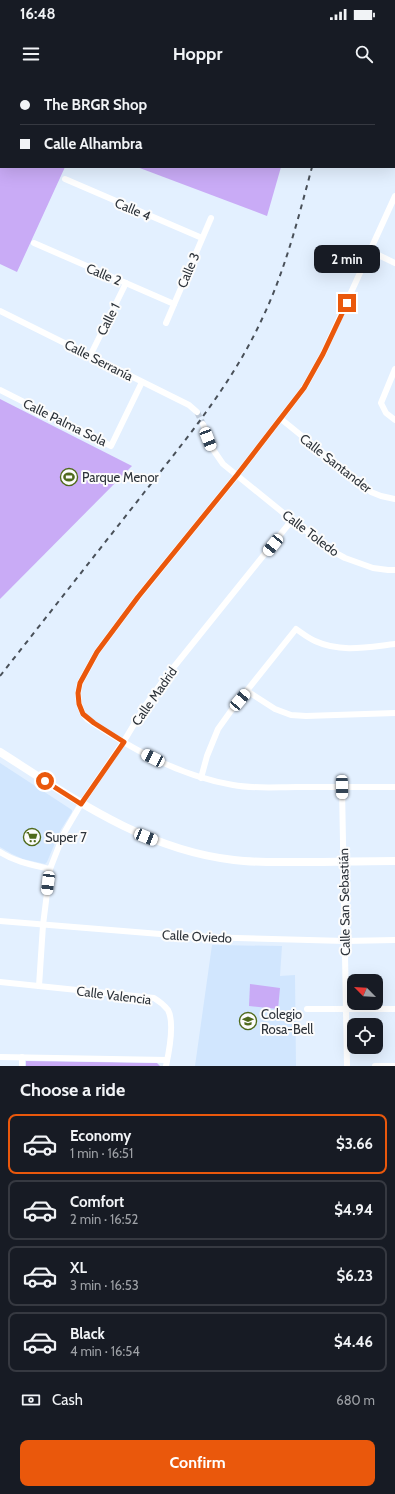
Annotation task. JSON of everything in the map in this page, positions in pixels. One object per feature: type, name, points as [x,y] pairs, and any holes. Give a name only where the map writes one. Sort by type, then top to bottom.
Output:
[{"type":"street","name":"Calle 4","points":[[65,179],[202,238]]},
{"type":"street","points":[[395,196],[323,354],[304,388],[237,475],[138,597],[97,652],[80,683],[78,693],[79,704],[83,714],[94,723],[143,754],[201,778],[234,786],[395,787]]},
{"type":"street","name":"Calle 3","points":[[166,323],[210,218]]},
{"type":"street","name":"Calle 2","points":[[34,243],[174,304]]},
{"type":"street","points":[[370,251],[395,263]]},
{"type":"street","name":"Calle 1","points":[[90,356],[126,283]]},
{"type":"street","name":"Calle Serranía","points":[[0,311],[189,405],[197,412]]},
{"type":"street","points":[[395,369],[381,403],[386,413],[395,420]]},
{"type":"street","name":"Calle Palma Sola","points":[[0,390],[111,446],[142,382]]},
{"type":"street","name":"Calle Santander","points":[[281,419],[371,492],[380,496],[395,499]]},
{"type":"street","name":"Calle Toledo","points":[[203,424],[214,452],[223,464],[334,552],[345,558],[373,568],[395,570]]},
{"type":"street","name":"Calle Madrid","points":[[39,986],[43,925],[50,869],[64,834],[81,804],[124,742],[145,706],[165,678],[292,520]]},
{"type":"street","points":[[201,778],[207,756],[218,730],[296,628],[314,641],[332,647],[350,649],[395,644]]},
{"type":"street","points":[[247,691],[275,709],[290,715],[306,716],[395,713]]},
{"type":"street","points":[[0,752],[81,804],[111,821],[137,834],[200,855],[234,860],[263,862],[395,861]]},
{"type":"street","name":"Calle San Sebastián","points":[[342,787],[347,1066]]},
{"type":"street","points":[[0,852],[7,857],[50,869]]},
{"type":"street","name":"Calle Oviedo","points":[[0,921],[197,937],[345,941],[395,940]]},
{"type":"street","name":"Calle Valencia","points":[[0,982],[154,998],[165,1007],[168,1011],[170,1019],[171,1027],[167,1063]]},
{"type":"street","points":[[307,1009],[395,1009]]},
{"type":"street","points":[[0,1057],[167,1063]]},
{"type":"street","points":[[22,1057],[22,1066]]},
{"type":"street","points":[[375,1066],[395,1066]]},
{"type":"shaded area","points":[[0,168],[65,168],[17,272],[0,264]]},
{"type":"shaded area","points":[[140,168],[281,168],[267,216]]},
{"type":"shaded area","points":[[0,399],[132,466],[0,599]]},
{"type":"shaded area","points":[[0,763],[72,810],[60,831],[45,864],[23,859],[0,847]]},
{"type":"shaded area","name":"Colegio Rosa-Bell","points":[[212,945],[282,946],[280,976],[295,975],[296,1066],[195,1066]]},
{"type":"shaded area","points":[[250,984],[280,988],[278,1009],[249,1006]]},
{"type":"shaded area","points":[[26,1061],[157,1063],[160,1066],[26,1066]]},
{"type":"tunnel","points":[[197,412],[203,424]]},
{"type":"railway","points":[[0,676],[192,432],[237,366],[262,319],[278,282],[302,206],[312,168]]},
{"type":"place","name":"Parque Menor","points":[[69,477]]},
{"type":"place","name":"Super 7","points":[[32,837]]},
{"type":"place","name":"Colegio Rosa-Bell","points":[[248,1021]]},
{"type":"route","points":[[45,781],[81,804],[124,742],[87,719],[83,714],[79,704],[78,693],[80,683],[97,652],[138,597],[237,475],[304,388],[323,354],[347,303]]}]
